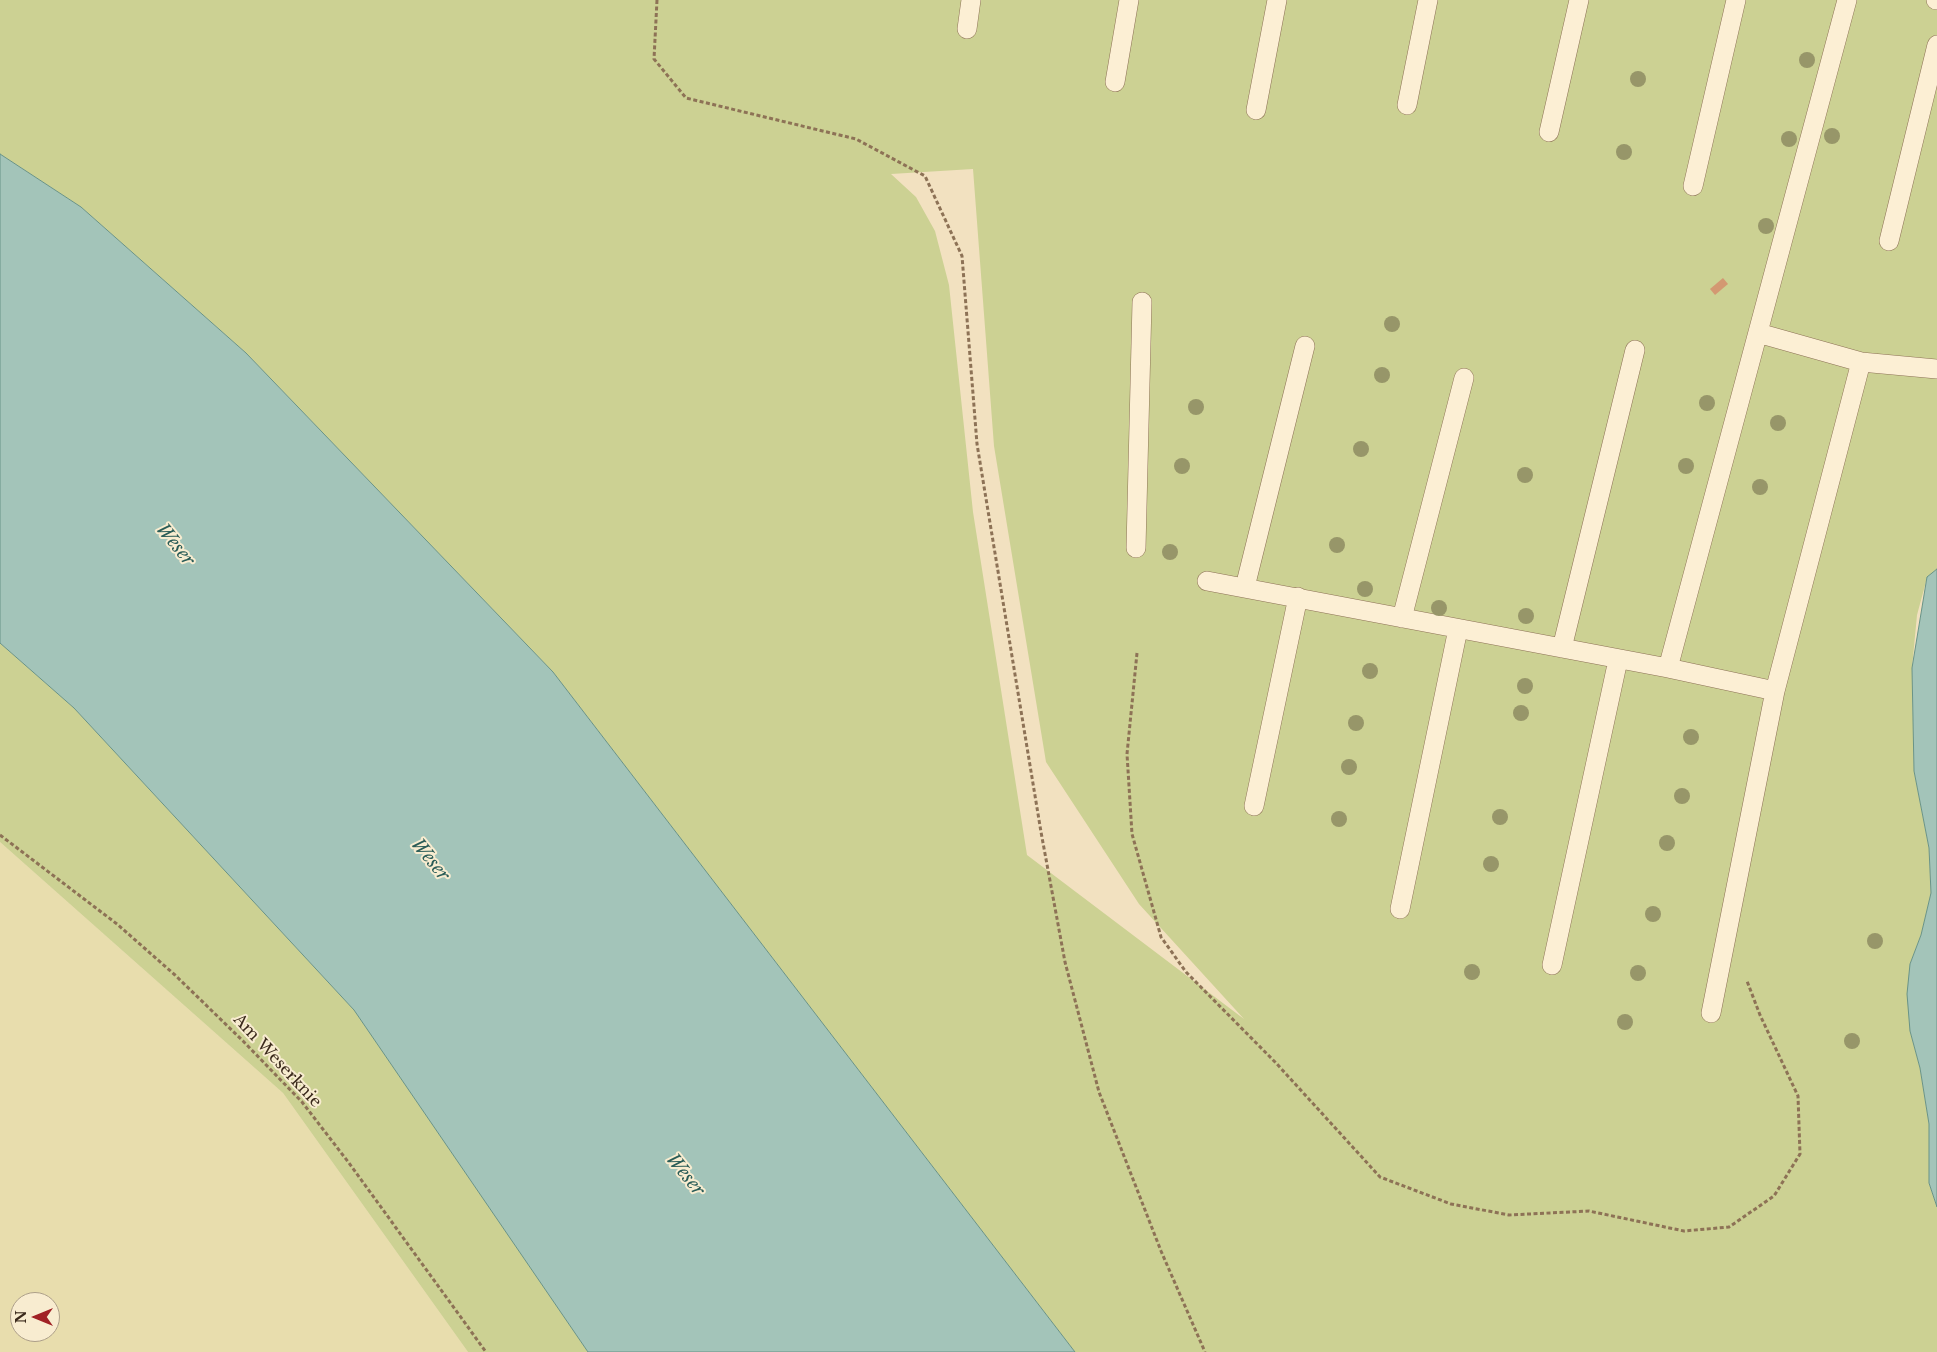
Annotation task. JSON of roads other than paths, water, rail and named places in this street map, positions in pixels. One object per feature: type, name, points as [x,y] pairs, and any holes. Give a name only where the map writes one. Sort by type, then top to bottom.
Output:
[{"type":"lane","points":[[967,29],[972,0]]},
{"type":"lane","points":[[1115,82],[1129,0]]},
{"type":"lane","points":[[1256,110],[1277,0]]},
{"type":"lane","points":[[1407,105],[1428,0]]},
{"type":"lane","points":[[1549,132],[1579,0]]},
{"type":"lane","points":[[1694,186],[1736,0]]},
{"type":"lane","points":[[1668,668],[1847,0]]},
{"type":"lane","points":[[1889,240],[1937,45]]},
{"type":"lane","points":[[1136,548],[1142,302]]},
{"type":"lane","points":[[1758,333],[1861,362],[1937,369]]},
{"type":"lane","points":[[1246,588],[1306,346]]},
{"type":"lane","points":[[1562,648],[1635,350]]},
{"type":"lane","points":[[1711,1013],[1775,691],[1861,362]]},
{"type":"lane","points":[[1402,618],[1464,378]]},
{"type":"lane","points":[[1207,581],[1668,668],[1775,691]]},
{"type":"lane","points":[[1254,806],[1298,597]]},
{"type":"lane","points":[[1400,909],[1458,629]]},
{"type":"lane","points":[[1552,965],[1618,660]]},
{"type":"water","name":"Weser","points":[[0,154],[81,207],[246,353],[553,672],[1075,1352],[588,1352],[354,1010],[74,708],[0,643]]},
{"type":"water","points":[[1937,569],[1937,1207],[1929,1183],[1929,1124],[1920,1068],[1910,1031],[1907,994],[1910,964],[1921,935],[1931,893],[1929,848],[1914,771],[1912,668],[1927,577]]}]
